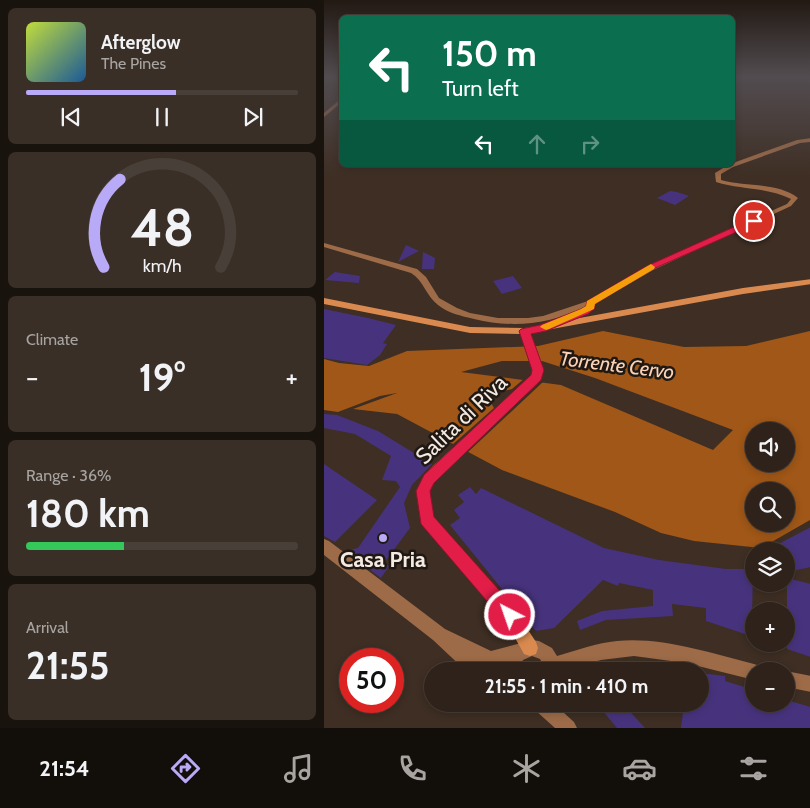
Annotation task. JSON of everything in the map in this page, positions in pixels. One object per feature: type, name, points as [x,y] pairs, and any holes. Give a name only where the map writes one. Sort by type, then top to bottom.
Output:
[{"type":"main road","points":[[324,301],[470,330],[526,335],[542,328],[743,291],[810,281]]},
{"type":"main road","name":"Salita di Riva","points":[[524,651],[510,615],[426,520],[423,491],[429,479],[437,470],[537,377],[538,370],[526,335]]},
{"type":"street","points":[[735,164],[799,141],[810,140]]},
{"type":"street","points":[[324,245],[422,275],[434,298],[440,304],[456,311],[492,321],[509,323],[532,321],[573,310],[586,304],[650,268],[789,205],[794,198],[783,191],[730,185],[718,181],[718,173],[727,167]]},
{"type":"street","points":[[542,328],[591,307],[586,304]]},
{"type":"street","points":[[324,546],[439,634],[468,662]]},
{"type":"street","points":[[439,634],[490,658],[524,651],[545,652],[551,662]]},
{"type":"street","points":[[567,662],[575,658],[618,649],[674,652],[745,670]]},
{"type":"street","points":[[512,662],[513,659],[524,651]]},
{"type":"street","points":[[795,681],[810,684]]},
{"type":"street","points":[[550,712],[568,728]]},
{"type":"water","name":"Torrente Cervo","points":[[603,331],[684,347],[746,346],[810,331],[810,520],[795,529],[795,482],[745,482],[745,532],[789,532],[772,542],[745,542],[745,546],[694,541],[661,533],[615,512],[502,470],[397,414],[353,409],[397,393],[380,396],[338,412],[324,410],[324,359],[339,363],[369,366],[407,351],[538,346]],"holes":[[[502,361],[542,361],[595,378],[733,430],[713,450],[561,385],[461,372]]]},
{"type":"pier","points":[[525,378],[544,381],[467,453],[452,445],[494,408],[489,399],[495,393],[512,389]]},
{"type":"building","points":[[670,191],[689,196],[675,205],[657,198]]},
{"type":"building","points":[[406,245],[419,251],[398,262]]},
{"type":"building","points":[[423,252],[435,258],[434,269],[422,269]]},
{"type":"building","points":[[335,272],[360,276],[359,283],[325,280]]},
{"type":"building","points":[[513,276],[522,288],[502,294],[493,281]]},
{"type":"building","points":[[324,309],[396,325],[383,343],[387,344],[380,355],[367,365],[324,358]]},
{"type":"building","points":[[324,414],[337,415],[378,431],[432,464],[412,485],[404,503],[410,528],[384,563],[389,566],[381,578],[345,551],[358,548],[400,487],[396,481],[382,480],[391,456],[355,434],[324,428]]},
{"type":"building","points":[[324,464],[377,500],[335,542],[324,536]]},
{"type":"building","points":[[470,487],[476,494],[481,488],[604,548],[659,560],[726,569],[745,569],[745,592],[753,592],[752,602],[745,602],[745,634],[706,621],[706,608],[672,604],[673,616],[606,620],[580,630],[577,621],[602,611],[653,606],[653,590],[619,583],[618,586],[603,580],[554,628],[536,631],[450,525],[460,518],[454,510],[464,502],[458,495]]},
{"type":"building","points":[[811,527],[811,567],[795,570],[795,542],[782,542]]},
{"type":"building","points":[[795,580],[811,584],[811,657],[795,652],[795,602],[787,602],[787,592],[795,592]]},
{"type":"building","points":[[709,674],[725,676],[725,681],[745,687],[745,712],[795,712],[795,703],[811,707],[811,728],[681,728],[683,712],[709,712]]},
{"type":"building","points":[[604,712],[630,712],[645,728],[617,728]]},
{"type":"slow traffic","points":[[546,327],[584,311],[591,307],[592,304],[590,303],[651,267]]},
{"type":"place","name":"Casa Pria","points":[[383,538]]},
{"type":"route","points":[[510,615],[426,520],[423,491],[429,479],[537,377],[538,370],[525,331],[542,328],[584,311],[591,307],[592,304],[590,303],[650,268],[754,221]]}]
